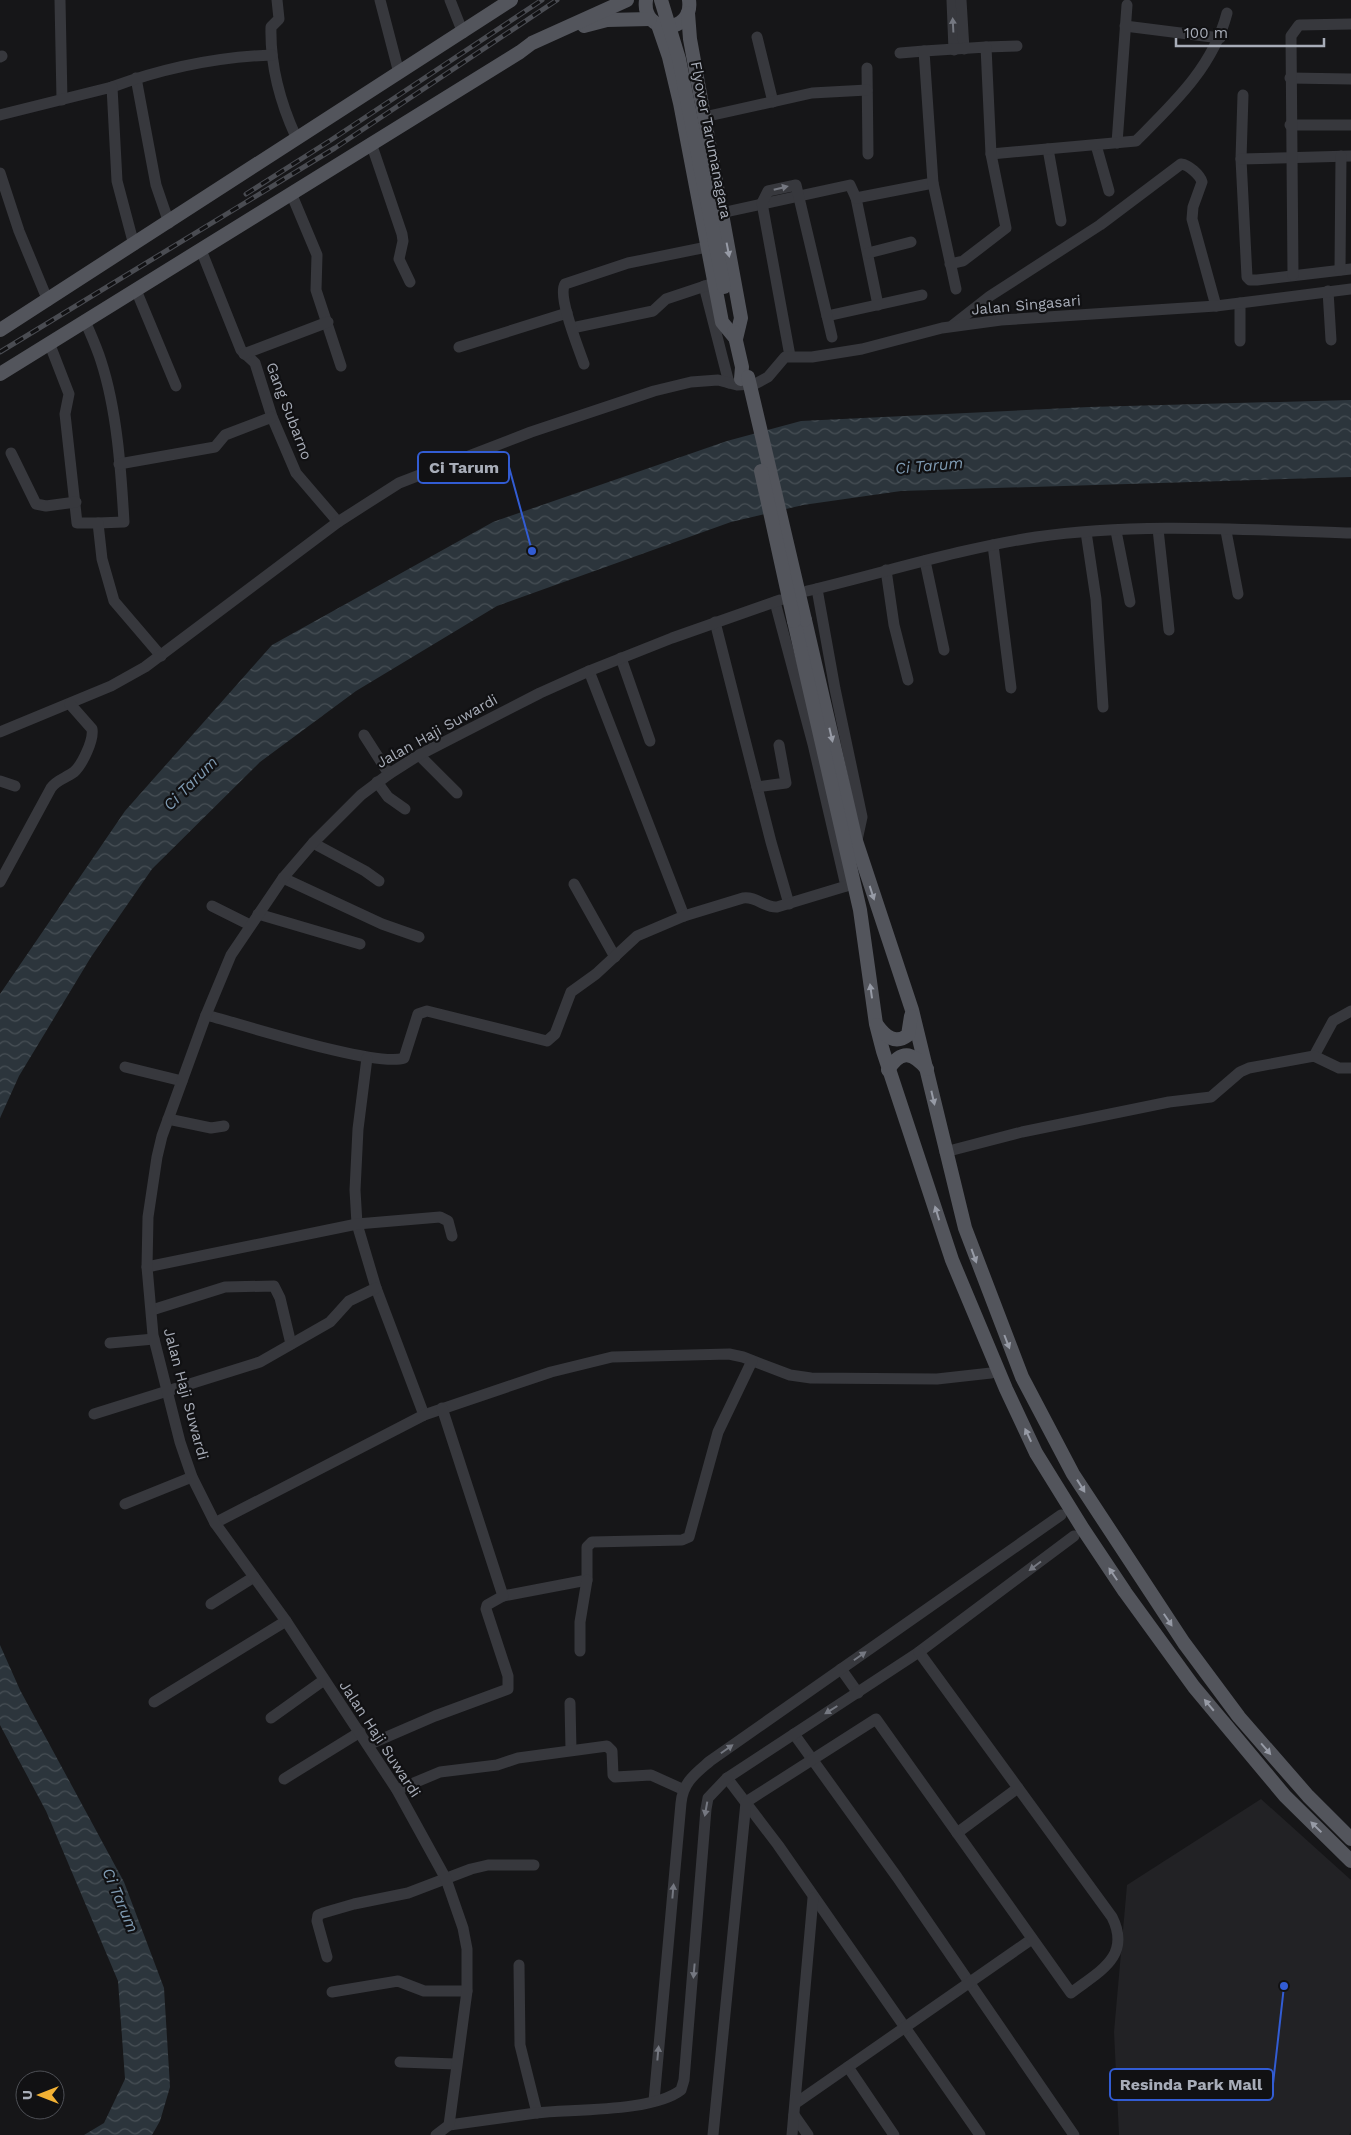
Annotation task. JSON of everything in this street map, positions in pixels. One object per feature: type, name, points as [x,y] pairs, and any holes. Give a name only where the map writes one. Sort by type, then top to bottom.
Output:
[{"type":"main road","points":[[0,330],[48,301],[296,137],[511,0]]},
{"type":"main road","points":[[0,374],[50,345],[520,52],[535,48],[627,0]]},
{"type":"main road","points":[[646,0],[646,10],[654,22],[674,80],[714,286],[736,339]]},
{"type":"main road","name":"Flyover Tarumanagara","points":[[661,0],[679,59],[714,286]]},
{"type":"main road","points":[[576,25],[607,20],[654,22],[674,26],[683,21],[690,4]]},
{"type":"main road","points":[[690,4],[690,38],[741,318],[736,339],[735,377],[800,620],[856,841],[912,1010],[945,1152],[968,1240],[1011,1353],[1033,1401],[1073,1474],[1146,1588],[1211,1681],[1298,1784],[1351,1839]]},
{"type":"main road","points":[[674,80],[686,72],[696,73]]},
{"type":"main road","points":[[800,620],[850,885],[863,927],[876,1024],[888,1070],[952,1260],[1006,1389],[1036,1453],[1082,1529],[1194,1688],[1284,1796],[1351,1860]]},
{"type":"main road","points":[[876,1024],[884,1035],[891,1039],[903,1039],[908,1035],[912,1010]]},
{"type":"main road","points":[[888,1070],[897,1057],[903,1055],[917,1058],[927,1069]]},
{"type":"street","points":[[60,0],[62,100]]},
{"type":"street","points":[[277,0],[279,19],[271,25],[272,55],[284,110],[296,137]]},
{"type":"street","points":[[380,0],[399,73]]},
{"type":"street","points":[[450,0],[463,32]]},
{"type":"street","points":[[952,0],[959,49]]},
{"type":"street","points":[[959,49],[962,0]]},
{"type":"street","points":[[1117,143],[1127,5]]},
{"type":"street","points":[[991,154],[1136,141],[1187,89],[1220,38],[1227,13]]},
{"type":"street","points":[[1292,275],[1291,36],[1296,27],[1304,24],[1351,24]]},
{"type":"street","points":[[1125,26],[1220,38]]},
{"type":"street","points":[[757,37],[773,102]]},
{"type":"street","points":[[900,53],[1017,46]]},
{"type":"street","points":[[950,264],[963,261],[1006,228],[991,154],[986,47]]},
{"type":"street","points":[[924,52],[933,183],[956,289]]},
{"type":"street","points":[[0,115],[112,87],[136,78],[208,60],[272,55]]},
{"type":"street","points":[[867,68],[868,154]]},
{"type":"street","points":[[136,78],[156,185],[169,222]]},
{"type":"street","points":[[1290,78],[1351,79]]},
{"type":"street","points":[[112,87],[117,181],[134,245]]},
{"type":"street","points":[[704,117],[812,93],[867,90]]},
{"type":"street","points":[[1240,159],[1346,156],[1346,269],[1257,280],[1250,280],[1247,277],[1240,159],[1243,95]]},
{"type":"street","points":[[1290,125],[1351,125]]},
{"type":"street","points":[[372,143],[402,237],[399,260],[410,282]]},
{"type":"street","points":[[1096,145],[1108,191]]},
{"type":"street","points":[[1048,149],[1061,220]]},
{"type":"street","points":[[952,326],[990,296],[1100,225],[1181,164],[1186,165],[1199,176],[1202,182],[1193,207],[1192,219],[1216,306]]},
{"type":"street","points":[[0,173],[2,188],[48,301]]},
{"type":"street","points":[[856,198],[933,183]]},
{"type":"street","points":[[572,328],[653,311],[666,299],[714,286],[735,377],[746,386],[761,382],[780,360],[790,356],[762,203],[768,192],[796,185],[800,195],[832,337]]},
{"type":"street","points":[[800,195],[850,185],[856,198],[878,305]]},
{"type":"street","points":[[291,193],[317,255],[316,290],[341,366]]},
{"type":"street","points":[[721,213],[762,203]]},
{"type":"street","points":[[868,253],[911,242]]},
{"type":"street","points":[[584,364],[562,292],[565,284],[628,263],[707,247]]},
{"type":"street","name":"Gang Subarno","points":[[201,250],[244,354],[251,357],[256,363],[272,417],[296,473],[338,522]]},
{"type":"street","name":"Jalan Singasari","points":[[790,356],[812,357],[862,349],[952,326],[1021,318],[1216,306],[1351,289]]},
{"type":"street","points":[[136,290],[176,386]]},
{"type":"street","points":[[1328,291],[1331,340]]},
{"type":"street","points":[[827,316],[922,295]]},
{"type":"street","points":[[1240,303],[1240,341]]},
{"type":"street","points":[[459,347],[567,313]]},
{"type":"street","points":[[50,345],[69,394],[65,414],[77,523],[124,522],[108,391],[101,361],[85,322]]},
{"type":"street","points":[[244,354],[328,322]]},
{"type":"street","points":[[0,732],[128,678],[162,656],[338,522],[399,483],[426,471],[622,401],[675,386],[735,377]]},
{"type":"street","points":[[118,464],[215,447],[225,435],[272,417]]},
{"type":"street","points":[[11,453],[36,504],[46,506],[76,502]]},
{"type":"street","points":[[98,523],[102,559],[114,601],[162,656]]},
{"type":"street","points":[[1158,529],[1169,630]]},
{"type":"street","points":[[856,841],[862,817],[812,590],[886,570],[993,546],[1034,538],[1086,532],[1158,529],[1351,533]]},
{"type":"street","points":[[1116,531],[1130,602]]},
{"type":"street","points":[[1226,531],[1238,594]]},
{"type":"street","points":[[1086,532],[1096,599],[1103,707]]},
{"type":"street","points":[[993,546],[1011,688]]},
{"type":"street","points":[[926,561],[944,650]]},
{"type":"street","points":[[886,570],[894,625],[908,680]]},
{"type":"street","name":"Jalan Haji Suwardi","points":[[449,2125],[467,1992],[466,1938],[446,1879],[397,1790],[286,1621],[215,1523],[192,1477],[154,1338],[147,1267],[148,1216],[152,1180],[162,1136],[206,1015],[231,955],[283,878],[342,812],[389,774],[419,755],[495,715],[589,671],[715,622],[778,601],[850,885]]},
{"type":"street","points":[[715,622],[789,904]]},
{"type":"street","points":[[621,658],[650,740]]},
{"type":"street","points":[[589,671],[684,916]]},
{"type":"street","points":[[0,882],[51,788],[58,781],[75,771],[91,740],[92,729],[70,704]]},
{"type":"street","points":[[364,735],[389,774]]},
{"type":"street","points":[[757,787],[786,783],[779,746]]},
{"type":"street","points":[[419,755],[457,793]]},
{"type":"street","points":[[0,781],[15,786]]},
{"type":"street","points":[[377,782],[388,797],[405,809]]},
{"type":"street","points":[[313,843],[365,870],[378,881]]},
{"type":"street","points":[[283,878],[365,916],[419,937]]},
{"type":"street","points":[[574,884],[615,957]]},
{"type":"street","points":[[206,1015],[367,1058],[399,1060],[404,1058],[418,1014],[427,1011],[548,1041],[554,1034],[571,992],[643,932],[684,916],[748,897],[773,907],[789,904],[850,885]]},
{"type":"street","points":[[212,906],[250,925]]},
{"type":"street","points":[[258,914],[360,944]]},
{"type":"street","points":[[1314,1056],[1333,1021],[1351,1011]]},
{"type":"street","points":[[945,1152],[1030,1130],[1169,1102],[1211,1096],[1244,1069],[1314,1056],[1339,1068],[1351,1068]]},
{"type":"street","points":[[367,1058],[358,1129],[355,1190],[357,1224],[376,1288],[424,1415]]},
{"type":"street","points":[[125,1067],[182,1081]]},
{"type":"street","points":[[168,1119],[211,1128],[224,1126]]},
{"type":"street","points":[[147,1267],[357,1224],[440,1216],[448,1221],[452,1236]]},
{"type":"street","points":[[152,1310],[224,1286],[274,1286],[280,1298],[291,1344]]},
{"type":"street","points":[[94,1414],[260,1362],[330,1322],[349,1301],[376,1288]]},
{"type":"street","points":[[110,1343],[154,1338]]},
{"type":"street","points":[[215,1523],[424,1415],[551,1372],[604,1358],[728,1354],[790,1375],[811,1378],[937,1379],[991,1373]]},
{"type":"street","points":[[580,1651],[580,1622],[587,1580],[587,1548],[592,1542],[682,1540],[688,1537],[718,1432],[752,1361]]},
{"type":"street","points":[[442,1408],[503,1596]]},
{"type":"street","points":[[125,1504],[192,1477]]},
{"type":"street","points":[[654,2101],[682,1789],[687,1781],[710,1761],[1061,1515]]},
{"type":"street","points":[[436,2135],[449,2125],[537,2113],[612,2108],[654,2101],[673,2096],[681,2090],[684,2080],[708,1798],[727,1778],[919,1652],[1074,1536]]},
{"type":"street","points":[[210,1604],[254,1577]]},
{"type":"street","points":[[368,1745],[435,1716],[508,1689],[508,1676],[486,1605],[503,1596],[587,1580]]},
{"type":"street","points":[[154,1702],[286,1621]]},
{"type":"street","points":[[746,1802],[876,1719],[1071,1993],[1112,1961],[1118,1944],[1116,1924],[1112,1917],[919,1652]]},
{"type":"street","points":[[841,1669],[858,1693]]},
{"type":"street","points":[[271,1718],[324,1680]]},
{"type":"street","points":[[570,1703],[571,1750]]},
{"type":"street","points":[[284,1778],[360,1732]]},
{"type":"street","points":[[794,1734],[875,1846],[1074,2135]]},
{"type":"street","points":[[397,1790],[440,1772],[497,1766],[518,1758],[608,1746],[612,1751],[613,1775],[615,1777],[651,1775],[682,1789]]},
{"type":"street","points":[[727,1778],[778,1845],[813,1898],[906,2026],[980,2135]]},
{"type":"street","points":[[957,1833],[1018,1788]]},
{"type":"street","points":[[713,2135],[746,1802]]},
{"type":"street","points":[[327,1957],[317,1921],[318,1915],[354,1904],[408,1893],[488,1864],[534,1864]]},
{"type":"street","points":[[792,2135],[813,1898]]},
{"type":"street","points":[[796,2103],[1032,1939]]},
{"type":"street","points":[[519,1965],[520,2045],[537,2113]]},
{"type":"street","points":[[332,1992],[398,1982],[424,1992],[467,1992]]},
{"type":"street","points":[[400,2062],[456,2064]]},
{"type":"street","points":[[848,2067],[894,2135]]},
{"type":"street","points":[[794,2115],[808,2135]]},
{"type":"shaded area","points":[[1261,1799],[1351,1880],[1351,2132],[1349,2135],[1119,2135],[1114,2032],[1127,1885]]},
{"type":"water","points":[[1351,400],[1351,477],[901,491],[803,505],[731,522],[497,606],[356,691],[260,762],[152,869],[91,957],[19,1076],[0,1118],[0,994],[125,811],[272,645],[493,522],[727,441],[801,421],[1089,407]]},
{"type":"water","points":[[0,1645],[20,1690],[124,1882],[164,1988],[170,2087],[160,2121],[152,2135],[84,2135],[104,2123],[125,2079],[118,1981],[46,1811],[0,1725]]},
{"type":"railway","points":[[246,194],[542,0]]},
{"type":"railway","points":[[0,352],[335,148],[557,0]]},
{"type":"place","name":"Ci Tarum","points":[[532,551]]},
{"type":"place","name":"Resinda Park Mall","points":[[1284,1986]]}]
